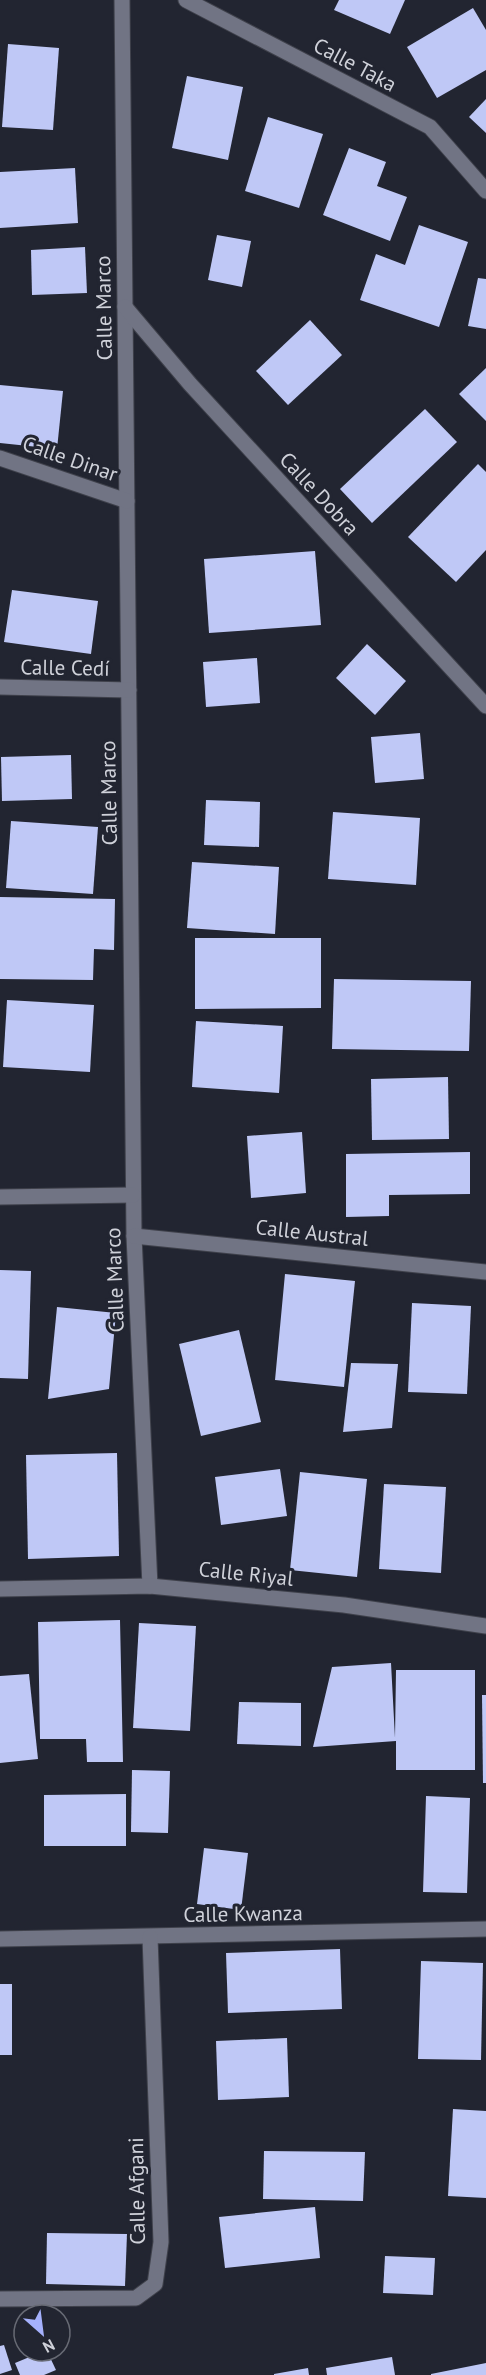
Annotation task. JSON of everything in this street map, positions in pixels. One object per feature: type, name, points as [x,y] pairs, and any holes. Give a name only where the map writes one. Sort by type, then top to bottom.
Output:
[{"type":"street","name":"Calle Marco","points":[[122,0],[133,1195],[150,1586]]},
{"type":"street","name":"Calle Taka","points":[[186,0],[430,128],[486,191]]},
{"type":"street","name":"Calle Dobra","points":[[125,307],[190,384],[486,706]]},
{"type":"street","name":"Calle Dinar","points":[[0,458],[127,501]]},
{"type":"street","name":"Calle Cedí","points":[[0,687],[129,690]]},
{"type":"street","points":[[0,1197],[133,1195]]},
{"type":"street","name":"Calle Austral","points":[[134,1236],[486,1272]]},
{"type":"street","name":"Calle Riyal","points":[[0,1589],[150,1586],[344,1605],[486,1626]]},
{"type":"street","name":"Calle Kwanza","points":[[0,1939],[486,1929]]},
{"type":"street","name":"Calle Afgani","points":[[0,2299],[136,2298],[155,2284],[161,2242],[150,1937]]},
{"type":"building","points":[[339,0],[405,0],[390,34],[334,10]]},
{"type":"building","points":[[473,8],[486,30],[486,70],[437,98],[407,47]]},
{"type":"building","points":[[8,44],[59,48],[53,130],[2,127]]},
{"type":"building","points":[[187,76],[243,87],[228,160],[172,148]]},
{"type":"building","points":[[486,99],[486,133],[469,117]]},
{"type":"building","points":[[268,117],[323,134],[299,208],[245,191]]},
{"type":"building","points":[[349,148],[386,162],[377,186],[407,197],[390,241],[323,215]]},
{"type":"building","points":[[75,168],[78,223],[0,228],[0,172]]},
{"type":"building","points":[[419,225],[468,242],[439,327],[360,300],[376,254],[405,265]]},
{"type":"building","points":[[217,235],[251,241],[242,287],[208,280]]},
{"type":"building","points":[[85,247],[87,293],[32,295],[31,250]]},
{"type":"building","points":[[478,278],[486,279],[486,329],[468,326]]},
{"type":"building","points":[[310,320],[342,355],[288,405],[256,371]]},
{"type":"building","points":[[486,368],[486,421],[459,394]]},
{"type":"building","points":[[0,385],[63,391],[57,449],[0,443]]},
{"type":"building","points":[[425,409],[457,442],[372,523],[340,489]]},
{"type":"building","points":[[478,464],[486,472],[486,550],[456,582],[408,537]]},
{"type":"building","points":[[315,551],[321,625],[209,633],[204,559]]},
{"type":"building","points":[[12,590],[98,601],[91,654],[4,642]]},
{"type":"building","points":[[367,644],[406,681],[375,715],[336,678]]},
{"type":"building","points":[[257,658],[260,703],[206,707],[203,662]]},
{"type":"building","points":[[420,733],[424,779],[375,783],[371,737]]},
{"type":"building","points":[[71,755],[72,799],[2,801],[1,757]]},
{"type":"building","points":[[206,800],[260,802],[259,847],[204,845]]},
{"type":"building","points":[[333,812],[420,818],[416,885],[328,879]]},
{"type":"building","points":[[11,821],[98,827],[93,894],[6,888]]},
{"type":"building","points":[[192,862],[279,867],[275,934],[187,928]]},
{"type":"building","points":[[0,897],[115,899],[114,950],[94,949],[93,980],[0,979]]},
{"type":"building","points":[[195,938],[321,938],[321,1008],[195,1009]]},
{"type":"building","points":[[334,979],[471,981],[469,1051],[332,1049]]},
{"type":"building","points":[[7,1000],[94,1005],[90,1072],[3,1067]]},
{"type":"building","points":[[196,1021],[283,1026],[279,1093],[192,1087]]},
{"type":"building","points":[[448,1077],[449,1139],[372,1140],[371,1079]]},
{"type":"building","points":[[302,1132],[306,1193],[251,1198],[247,1136]]},
{"type":"building","points":[[470,1152],[470,1194],[389,1195],[389,1216],[346,1217],[346,1154]]},
{"type":"building","points":[[0,1270],[31,1271],[28,1379],[0,1378]]},
{"type":"building","points":[[285,1274],[355,1281],[344,1387],[275,1380]]},
{"type":"building","points":[[412,1303],[471,1306],[467,1394],[408,1392]]},
{"type":"building","points":[[57,1307],[116,1313],[109,1389],[48,1399]]},
{"type":"building","points":[[239,1330],[261,1422],[201,1436],[179,1344]]},
{"type":"building","points":[[351,1363],[398,1364],[392,1428],[343,1432]]},
{"type":"building","points":[[117,1453],[119,1556],[28,1559],[26,1455]]},
{"type":"building","points":[[280,1469],[287,1516],[221,1525],[215,1477]]},
{"type":"building","points":[[300,1472],[367,1479],[357,1577],[290,1570]]},
{"type":"building","points":[[384,1484],[446,1487],[441,1573],[379,1569]]},
{"type":"building","points":[[120,1620],[123,1762],[87,1762],[86,1739],[40,1739],[38,1622]]},
{"type":"building","points":[[139,1623],[196,1626],[190,1731],[133,1728]]},
{"type":"building","points":[[391,1663],[395,1738],[396,1670],[475,1670],[475,1770],[396,1770],[396,1741],[313,1747],[332,1667]]},
{"type":"building","points":[[29,1674],[38,1759],[0,1763],[0,1676]]},
{"type":"building","points":[[482,1695],[486,1695],[486,1783],[483,1783]]},
{"type":"building","points":[[239,1702],[301,1703],[301,1746],[237,1744]]},
{"type":"building","points":[[132,1770],[170,1771],[168,1833],[131,1832]]},
{"type":"building","points":[[126,1794],[126,1846],[44,1846],[44,1795]]},
{"type":"building","points":[[426,1796],[470,1798],[467,1893],[423,1892]]},
{"type":"building","points":[[204,1848],[248,1853],[241,1910],[197,1904]]},
{"type":"building","points":[[340,1949],[342,2009],[228,2013],[226,1953]]},
{"type":"building","points":[[421,1961],[483,1963],[481,2060],[418,2059]]},
{"type":"building","points":[[0,1984],[12,1984],[12,2055],[0,2055]]},
{"type":"building","points":[[287,2038],[289,2097],[218,2100],[216,2041]]},
{"type":"building","points":[[453,2109],[486,2111],[486,2198],[448,2196]]},
{"type":"building","points":[[264,2151],[365,2152],[363,2201],[263,2199]]},
{"type":"building","points":[[315,2207],[320,2258],[225,2268],[219,2217]]},
{"type":"building","points":[[47,2233],[127,2234],[125,2286],[46,2284]]},
{"type":"building","points":[[385,2256],[435,2258],[433,2295],[383,2293]]},
{"type":"building","points":[[4,2345],[12,2370],[0,2374],[0,2346]]},
{"type":"building","points":[[392,2357],[395,2375],[327,2375],[326,2368]]},
{"type":"building","points":[[15,2363],[53,2363],[56,2370],[44,2375],[20,2375]]},
{"type":"building","points":[[486,2363],[486,2375],[431,2375],[431,2374]]},
{"type":"building","points":[[308,2368],[309,2375],[274,2375],[274,2374]]}]
